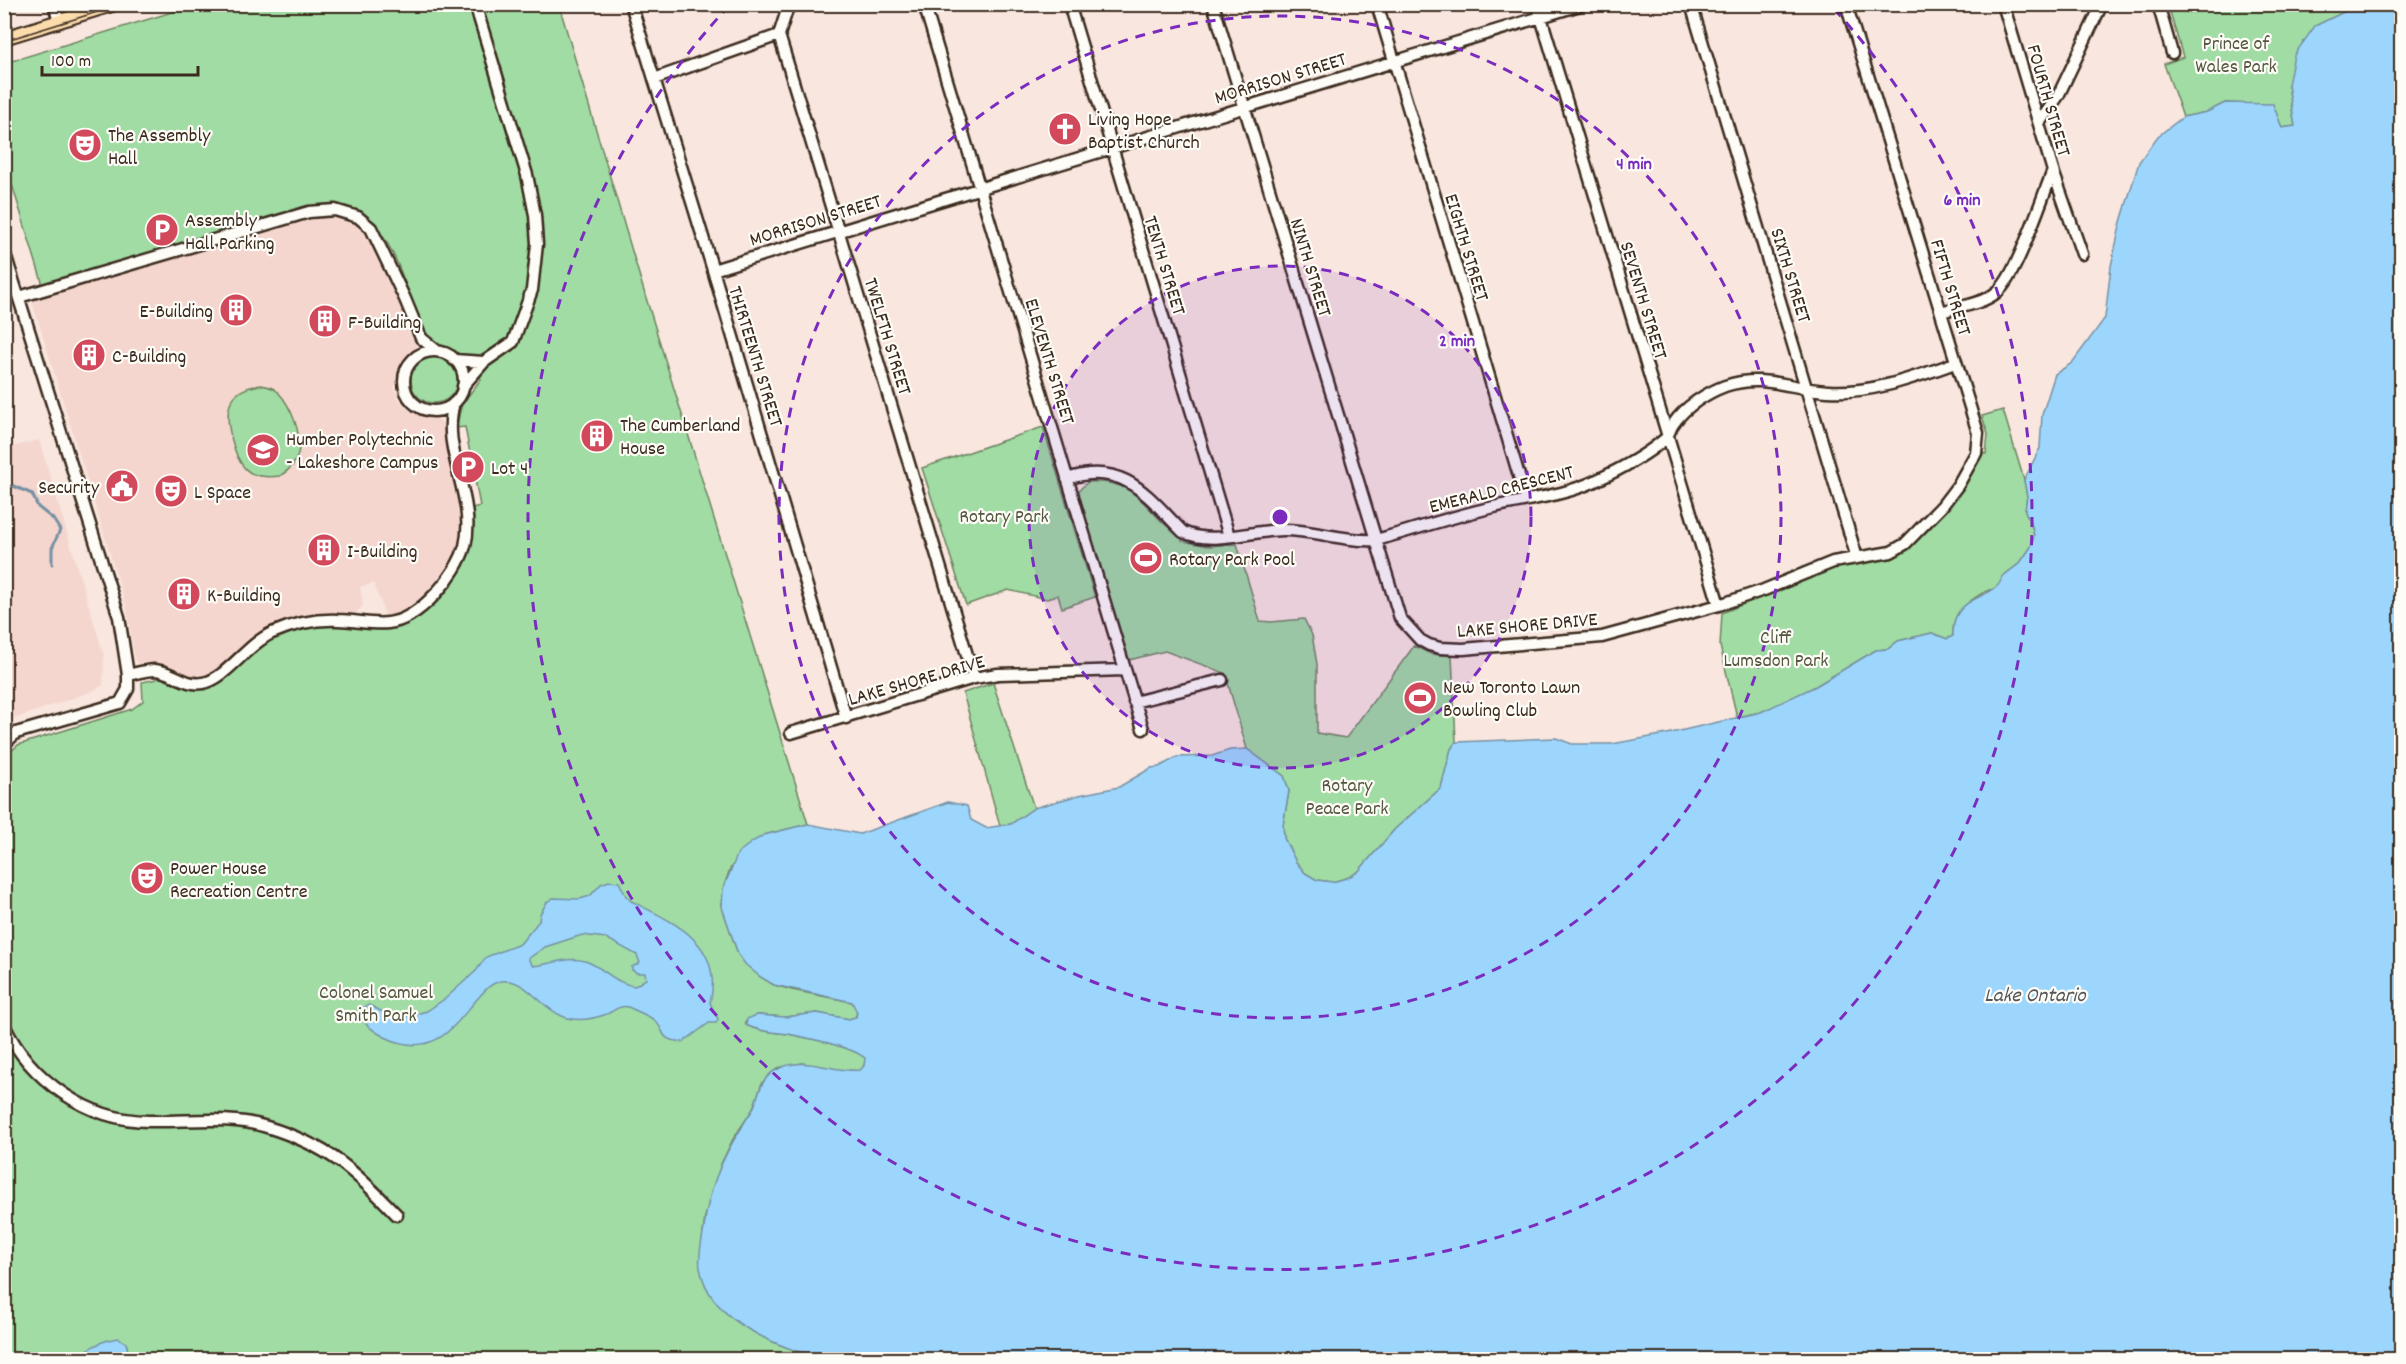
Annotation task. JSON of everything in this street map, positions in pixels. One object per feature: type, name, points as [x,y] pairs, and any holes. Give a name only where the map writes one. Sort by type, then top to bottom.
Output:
[{"type":"main road","points":[[4,38],[115,4]]},
{"type":"street","points":[[54,4],[59,22]]},
{"type":"street","points":[[128,675],[156,670],[187,683],[202,683],[220,675],[260,639],[285,628],[325,620],[386,623],[396,621],[428,600],[453,573],[462,553],[468,519],[449,425],[454,403],[463,386],[484,362],[513,342],[532,290],[537,244],[535,215],[526,175],[475,4]]},
{"type":"street","name":"THIRTEENTH STREET","points":[[631,4],[846,718]]},
{"type":"street","points":[[654,79],[779,34],[789,4]]},
{"type":"street","name":"ELEVENTH STREET","points":[[924,4],[1143,729]]},
{"type":"street","name":"TENTH STREET","points":[[1069,4],[1229,536]]},
{"type":"street","name":"NINTH STREET","points":[[1213,4],[1376,540]]},
{"type":"street","name":"EIGHTH STREET","points":[[1377,4],[1526,499]]},
{"type":"street","name":"SEVENTH STREET","points":[[1537,4],[1719,605]]},
{"type":"street","name":"MORRISON STREET","points":[[712,270],[1582,4]]},
{"type":"street","name":"SIXTH STREET","points":[[1691,4],[1808,388],[1857,558]]},
{"type":"street","name":"FIFTH STREET","points":[[1846,4],[1978,433],[1978,443]]},
{"type":"street","name":"FOURTH STREET","points":[[2003,4],[2053,171],[2082,254]]},
{"type":"street","points":[[2039,123],[2058,96],[2102,4]]},
{"type":"street","points":[[2158,4],[2172,53]]},
{"type":"street","name":"TWELFTH STREET","points":[[779,34],[974,678]]},
{"type":"street","points":[[1941,312],[1989,297],[2003,287],[2013,272],[2053,171]]},
{"type":"street","points":[[19,297],[309,212],[336,210],[358,217],[371,228],[421,338],[437,351],[454,360],[460,367],[463,386]]},
{"type":"street","points":[[4,251],[119,617],[128,675],[128,689],[120,703],[16,733],[4,744]]},
{"type":"street","points":[[421,338],[418,356],[405,371],[405,390],[417,406],[436,411],[449,425]]},
{"type":"street","points":[[418,356],[437,351]]},
{"type":"street","points":[[454,360],[484,362]]},
{"type":"street","name":"EMERALD CRESCENT","points":[[1376,540],[1455,516],[1565,492],[1594,482],[1641,456],[1667,437],[1685,411],[1712,392],[1724,387],[1764,380],[1828,392],[1870,388],[1895,383],[1955,363]]},
{"type":"street","points":[[436,411],[454,403]]},
{"type":"street","name":"LAKE SHORE DRIVE","points":[[1376,540],[1400,618],[1420,640],[1440,648],[1463,649],[1602,637],[1719,605],[1764,590],[1833,562],[1891,552],[1905,544],[1942,506],[1971,464],[1978,443]]},
{"type":"street","points":[[1067,479],[1089,474],[1122,479],[1148,494],[1183,532],[1198,536],[1229,536],[1286,530],[1347,540],[1376,540]]},
{"type":"street","name":"LAKE SHORE DRIVE","points":[[791,733],[974,678],[998,674],[1124,670]]},
{"type":"street","points":[[1134,702],[1222,680]]},
{"type":"street","points":[[4,1026],[28,1064],[69,1097],[90,1108],[112,1116],[147,1121],[217,1119],[266,1127],[301,1139],[330,1154],[366,1183],[397,1215]]},
{"type":"shaded area","name":"Humber Polytechnic - Lakeshore Campus","points":[[329,216],[353,222],[367,231],[418,340],[416,351],[398,369],[395,388],[397,396],[406,408],[422,416],[437,418],[444,425],[462,517],[460,543],[453,562],[434,587],[400,614],[385,615],[374,583],[360,587],[363,605],[355,615],[317,615],[295,619],[271,628],[252,638],[209,674],[191,678],[159,665],[141,667],[135,661],[127,609],[33,304],[34,301],[40,297],[289,225]]},
{"type":"shaded area","points":[[39,440],[104,656],[103,685],[93,691],[5,722],[5,449]]},
{"type":"green space","name":"Colonel Samuel Smith Park","points":[[195,5],[559,5],[643,288],[808,824],[764,835],[730,869],[723,889],[722,907],[738,954],[759,976],[774,985],[852,1002],[857,1008],[856,1017],[849,1019],[817,1013],[785,1017],[757,1015],[745,1022],[746,1025],[761,1030],[840,1046],[866,1058],[860,1071],[843,1071],[802,1063],[778,1068],[762,1083],[753,1109],[733,1139],[721,1164],[705,1217],[701,1250],[748,1328],[776,1343],[825,1359],[130,1360],[126,1343],[115,1339],[83,1353],[82,1359],[5,1359],[4,1287],[9,1260],[4,1251],[5,757],[18,745],[132,709],[143,701],[142,682],[157,679],[159,675],[180,686],[200,688],[229,674],[267,642],[293,631],[333,625],[384,630],[403,624],[437,600],[456,578],[463,566],[471,540],[472,508],[480,506],[465,427],[456,428],[462,404],[481,379],[474,358],[447,350],[431,340],[420,321],[385,240],[372,224],[356,212],[334,205],[43,285],[5,162],[5,63]]},
{"type":"green space","name":"Prince of Wales Park","points":[[2168,5],[2353,5],[2350,9],[2315,26],[2288,85],[2295,126],[2282,128],[2273,105],[2225,103],[2207,112],[2183,117],[2164,64],[2183,57]]},
{"type":"green space","points":[[434,357],[450,364],[457,380],[450,396],[434,403],[418,396],[411,380],[418,364]]},
{"type":"green space","points":[[261,385],[274,389],[283,398],[291,413],[299,438],[297,458],[291,467],[280,476],[259,476],[245,469],[237,457],[230,433],[228,414],[234,398],[249,387]]},
{"type":"green space","name":"Cliff Lumsdon Park","points":[[2003,410],[2024,480],[2027,496],[2025,511],[2034,536],[2031,547],[2020,563],[2002,577],[1997,587],[1981,594],[1960,610],[1954,621],[1953,636],[1947,639],[1932,633],[1898,641],[1888,649],[1876,650],[1785,702],[1761,712],[1737,717],[1720,646],[1722,613],[1823,571],[1880,560],[1903,551],[1936,520],[1954,498],[1983,453],[1986,454],[1988,434],[1982,416]]},
{"type":"green space","name":"Rotary Park","points":[[1043,427],[1095,597],[1062,608],[1058,595],[1047,599],[1008,590],[966,605],[922,468]]},
{"type":"green space","name":"Rotary Peace Park","points":[[1088,482],[1121,486],[1132,492],[1169,528],[1182,537],[1182,541],[1208,546],[1237,544],[1260,621],[1304,619],[1312,635],[1317,664],[1317,733],[1346,738],[1414,646],[1431,654],[1452,656],[1456,742],[1451,749],[1441,788],[1395,829],[1358,872],[1332,882],[1317,880],[1305,873],[1296,862],[1284,838],[1283,825],[1289,791],[1284,776],[1247,749],[1225,673],[1165,651],[1129,660],[1081,503],[1079,490]]},
{"type":"green space","points":[[993,683],[1034,808],[1011,824],[1000,826],[963,693]]},
{"type":"water","name":"Lake Ontario","points":[[2353,4],[2402,5],[2401,1359],[825,1360],[768,1340],[732,1318],[717,1304],[706,1287],[700,1268],[706,1215],[722,1163],[753,1110],[759,1091],[767,1077],[776,1070],[797,1064],[860,1070],[864,1066],[865,1058],[828,1043],[746,1025],[747,1019],[757,1015],[785,1017],[817,1013],[849,1019],[856,1017],[857,1012],[852,1002],[774,985],[745,964],[738,954],[722,907],[723,889],[738,853],[764,835],[808,824],[860,834],[948,802],[967,806],[971,820],[986,828],[1011,824],[1034,808],[1079,795],[1119,787],[1151,768],[1159,767],[1177,757],[1212,756],[1230,750],[1247,749],[1284,776],[1289,791],[1283,825],[1284,838],[1296,862],[1305,873],[1317,880],[1332,882],[1358,872],[1395,829],[1441,788],[1451,749],[1456,742],[1556,738],[1572,744],[1612,744],[1667,734],[1761,712],[1816,686],[1876,650],[1888,649],[1898,641],[1932,633],[1947,639],[1953,636],[1954,622],[1960,610],[1995,588],[2002,577],[2020,563],[2031,547],[2034,536],[2025,511],[2027,496],[2024,480],[2040,448],[2042,415],[2055,374],[2072,363],[2105,318],[2111,266],[2139,162],[2158,136],[2183,117],[2207,112],[2225,103],[2273,104],[2282,128],[2295,126],[2288,85],[2294,55],[2315,26],[2350,9]]},
{"type":"water","points":[[609,881],[619,882],[631,901],[679,927],[703,950],[710,965],[712,982],[710,1003],[718,1019],[716,1023],[709,1023],[683,1042],[675,1041],[666,1037],[653,1019],[628,1007],[590,1018],[567,1018],[554,1012],[525,988],[510,981],[501,981],[491,985],[454,1026],[445,1034],[425,1044],[412,1045],[386,1037],[370,1027],[357,1013],[358,1010],[369,1005],[393,1017],[405,1017],[427,1011],[446,998],[476,971],[486,957],[520,944],[539,921],[547,902],[553,898],[580,899],[590,896],[601,884]],"holes":[[[582,935],[606,938],[637,955],[640,963],[632,967],[632,970],[645,973],[646,979],[635,986],[628,985],[585,961],[565,960],[533,966],[528,959],[545,947]]]},
{"type":"water","points":[[119,1338],[126,1343],[130,1359],[82,1359],[83,1353],[96,1345]]},
{"type":"waterway","points":[[4,482],[32,494],[38,507],[53,519],[60,530],[52,548],[52,564]]},
{"type":"tram line","points":[[4,41],[123,4]]},
{"type":"place","name":"Living Hope Baptist Church","points":[[1065,129]]},
{"type":"place","name":"The Assembly Hall","points":[[85,145]]},
{"type":"place","name":"Assembly Hall Parking","points":[[162,230]]},
{"type":"place","name":"E-Building","points":[[236,310]]},
{"type":"place","name":"F-Building","points":[[325,321]]},
{"type":"place","name":"C-Building","points":[[89,355]]},
{"type":"place","name":"The Cumberland House","points":[[597,436]]},
{"type":"place","name":"Humber Polytechnic - Lakeshore Campus","points":[[263,450]]},
{"type":"place","name":"Lot 4","points":[[468,467]]},
{"type":"place","name":"Security","points":[[122,486]]},
{"type":"place","name":"L Space","points":[[171,491]]},
{"type":"place","name":"I-Building","points":[[324,550]]},
{"type":"place","name":"Rotary Park Pool","points":[[1146,558]]},
{"type":"place","name":"K-Building","points":[[184,594]]},
{"type":"place","name":"New Toronto Lawn Bowling Club","points":[[1420,698]]},
{"type":"place","name":"Power House Recreation Centre","points":[[147,878]]}]
